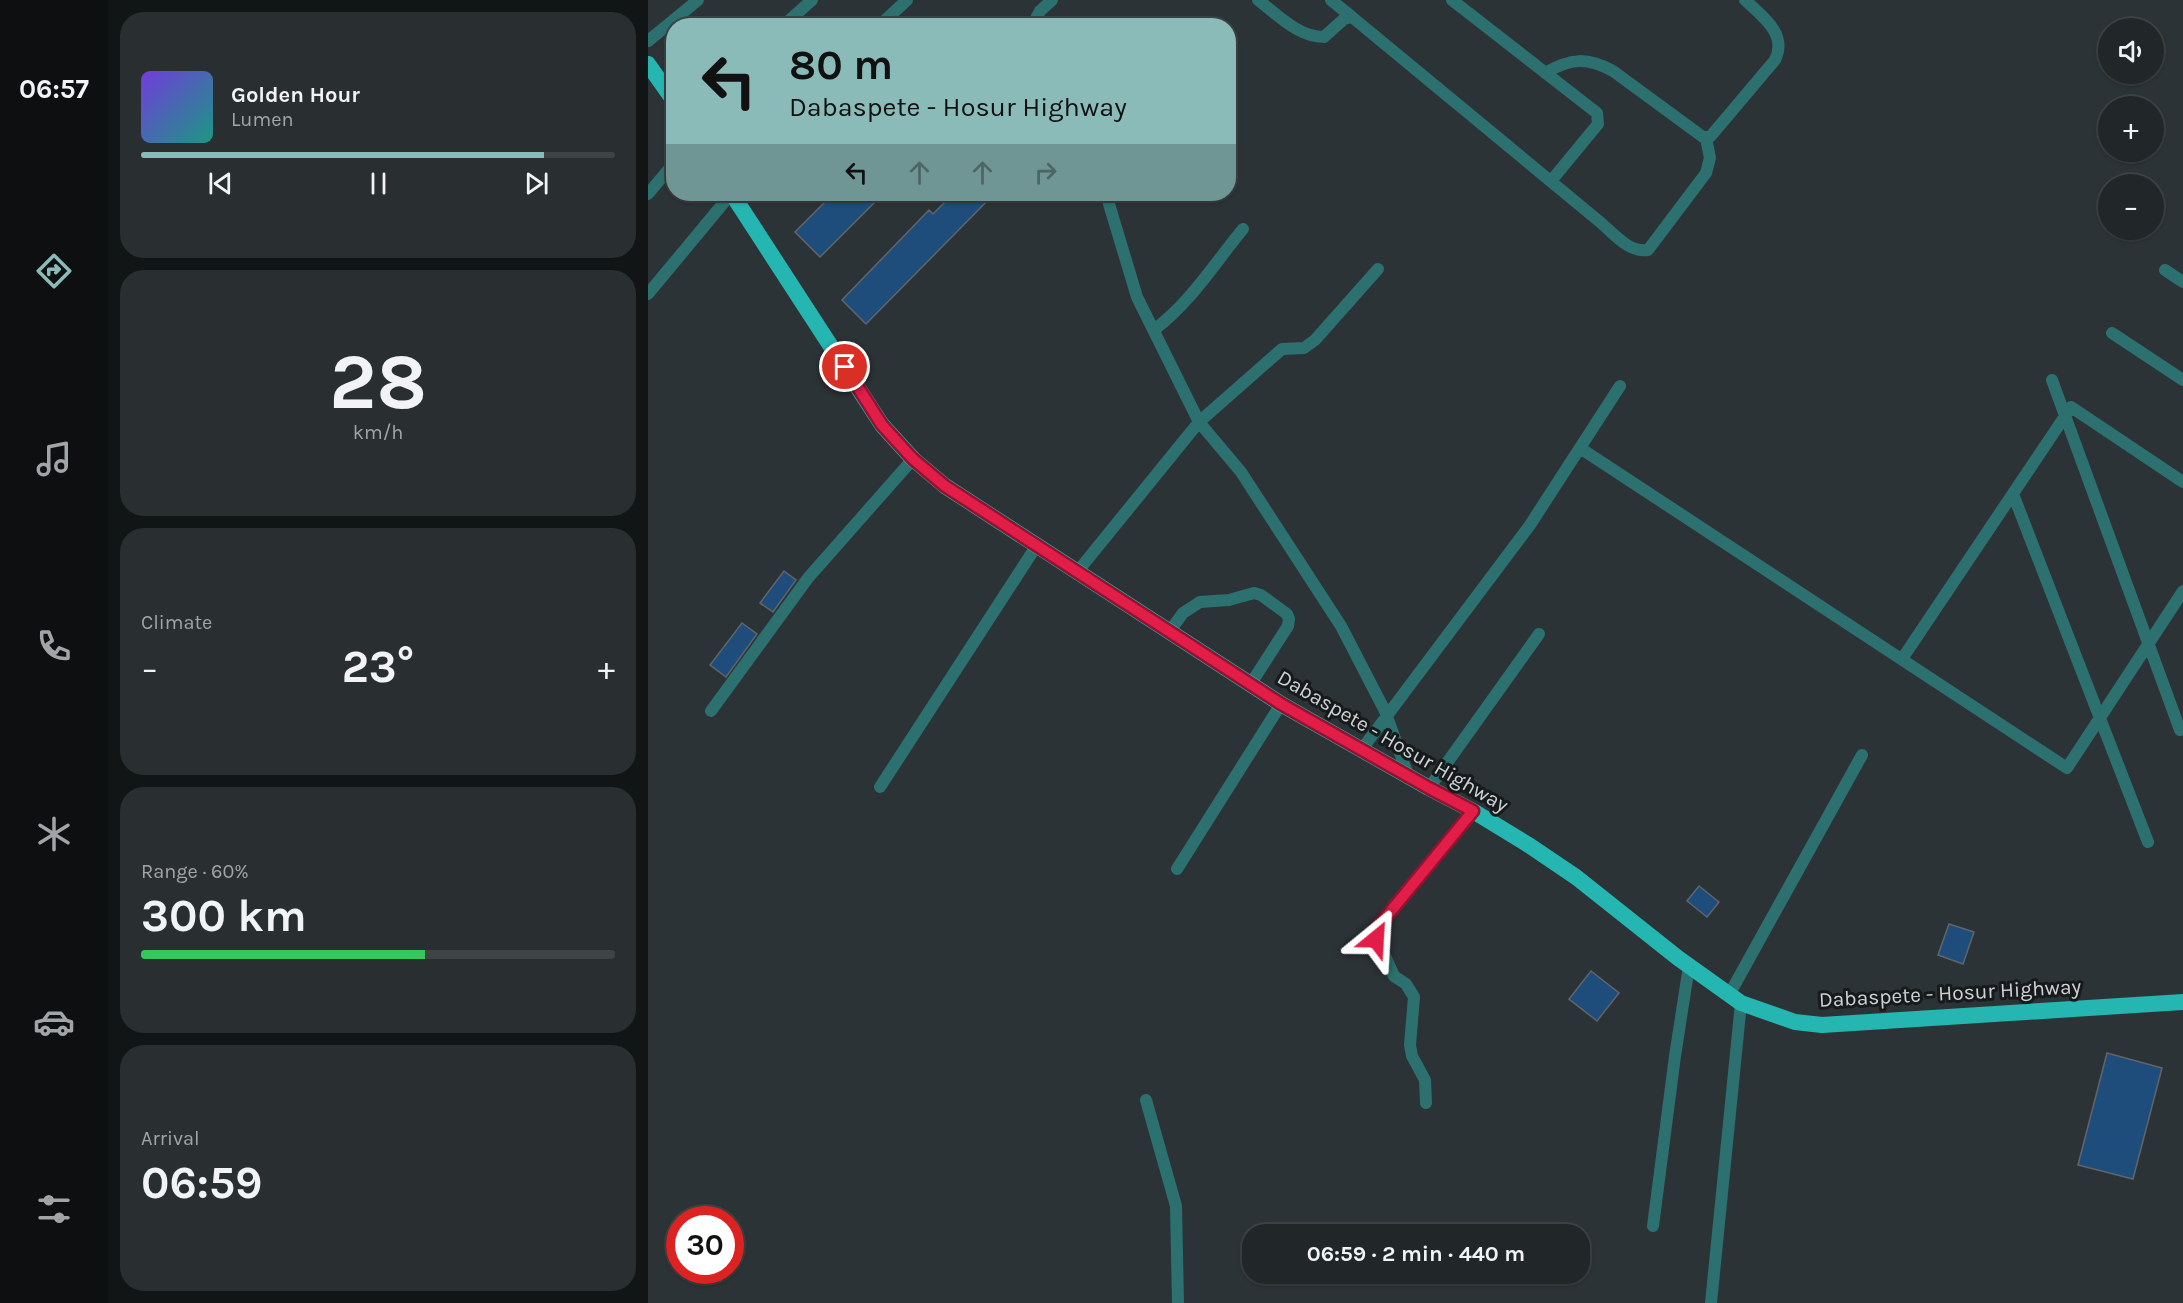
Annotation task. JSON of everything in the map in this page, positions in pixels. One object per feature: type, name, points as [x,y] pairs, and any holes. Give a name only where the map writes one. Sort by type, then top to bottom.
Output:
[{"type":"highway","points":[[651,75],[666,92]]},
{"type":"highway","name":"Dabaspete - Hosur Highway","points":[[737,201],[882,425],[913,459],[945,486],[1250,685],[1473,811],[1576,877],[1689,966],[1735,999],[1795,1022],[1822,1025],[2183,1002]]},
{"type":"street","points":[[676,18],[698,0]]},
{"type":"street","points":[[792,18],[812,0]]},
{"type":"street","points":[[888,18],[907,0]]},
{"type":"street","points":[[1036,18],[1052,0]]},
{"type":"street","points":[[1258,0],[1303,34],[1314,37],[1324,37],[1344,19],[1352,17]]},
{"type":"street","points":[[1331,0],[1632,249],[1648,250],[1706,173],[1710,158],[1706,138],[1603,65],[1584,61],[1563,63],[1545,73]]},
{"type":"street","points":[[1452,0],[1597,113],[1598,124],[1551,181]]},
{"type":"street","points":[[1706,138],[1710,137],[1775,60],[1779,51],[1779,42],[1769,21],[1745,0]]},
{"type":"street","points":[[648,41],[666,26]]},
{"type":"street","points":[[648,194],[666,173]]},
{"type":"street","points":[[648,294],[726,201]]},
{"type":"street","points":[[1108,201],[1137,297],[1199,422],[1241,472],[1341,626],[1384,711],[1408,775]]},
{"type":"street","points":[[1154,330],[1173,316],[1194,294],[1214,264],[1243,229]]},
{"type":"street","points":[[1078,572],[1199,422],[1282,349],[1304,348],[1316,340],[1378,268]]},
{"type":"street","points":[[2165,270],[2183,282]]},
{"type":"street","points":[[2112,333],[2183,380]]},
{"type":"street","points":[[2052,380],[2180,730]]},
{"type":"street","points":[[1362,749],[1530,525],[1620,386]]},
{"type":"street","points":[[1902,659],[2071,407],[2183,482]]},
{"type":"street","points":[[1580,447],[2067,768],[2183,591]]},
{"type":"street","points":[[711,711],[807,578],[913,459]]},
{"type":"street","points":[[2013,494],[2148,842]]},
{"type":"street","points":[[880,787],[1036,545]]},
{"type":"street","points":[[1170,631],[1183,613],[1200,602],[1229,600],[1254,593],[1261,595],[1287,614],[1289,619],[1288,626],[1250,685]]},
{"type":"street","points":[[1429,788],[1539,634]]},
{"type":"street","points":[[1177,869],[1281,704]]},
{"type":"street","points":[[1711,1303],[1735,999],[1862,756]]},
{"type":"street","points":[[1426,1103],[1425,1080],[1412,1056],[1410,1045],[1414,997],[1406,984],[1394,976],[1375,934],[1377,928],[1473,811]]},
{"type":"street","points":[[1653,1226],[1689,966]]},
{"type":"street","points":[[1146,1100],[1176,1206],[1178,1303]]},
{"type":"building","points":[[826,201],[876,201],[820,257],[795,232]]},
{"type":"building","points":[[946,201],[987,201],[866,324],[842,300],[929,210],[933,214]]},
{"type":"building","points":[[784,571],[796,580],[773,612],[760,603]]},
{"type":"building","points":[[742,623],[757,634],[726,677],[710,665]]},
{"type":"building","points":[[1699,886],[1719,902],[1707,917],[1687,901]]},
{"type":"building","points":[[1949,924],[1974,932],[1963,964],[1938,955]]},
{"type":"building","points":[[1591,971],[1619,993],[1597,1021],[1569,999]]},
{"type":"building","points":[[2107,1053],[2162,1068],[2133,1179],[2078,1165]]},
{"type":"route","points":[[845,367],[882,425],[913,459],[945,486],[1250,685],[1473,811],[1377,928],[1376,939]]}]
